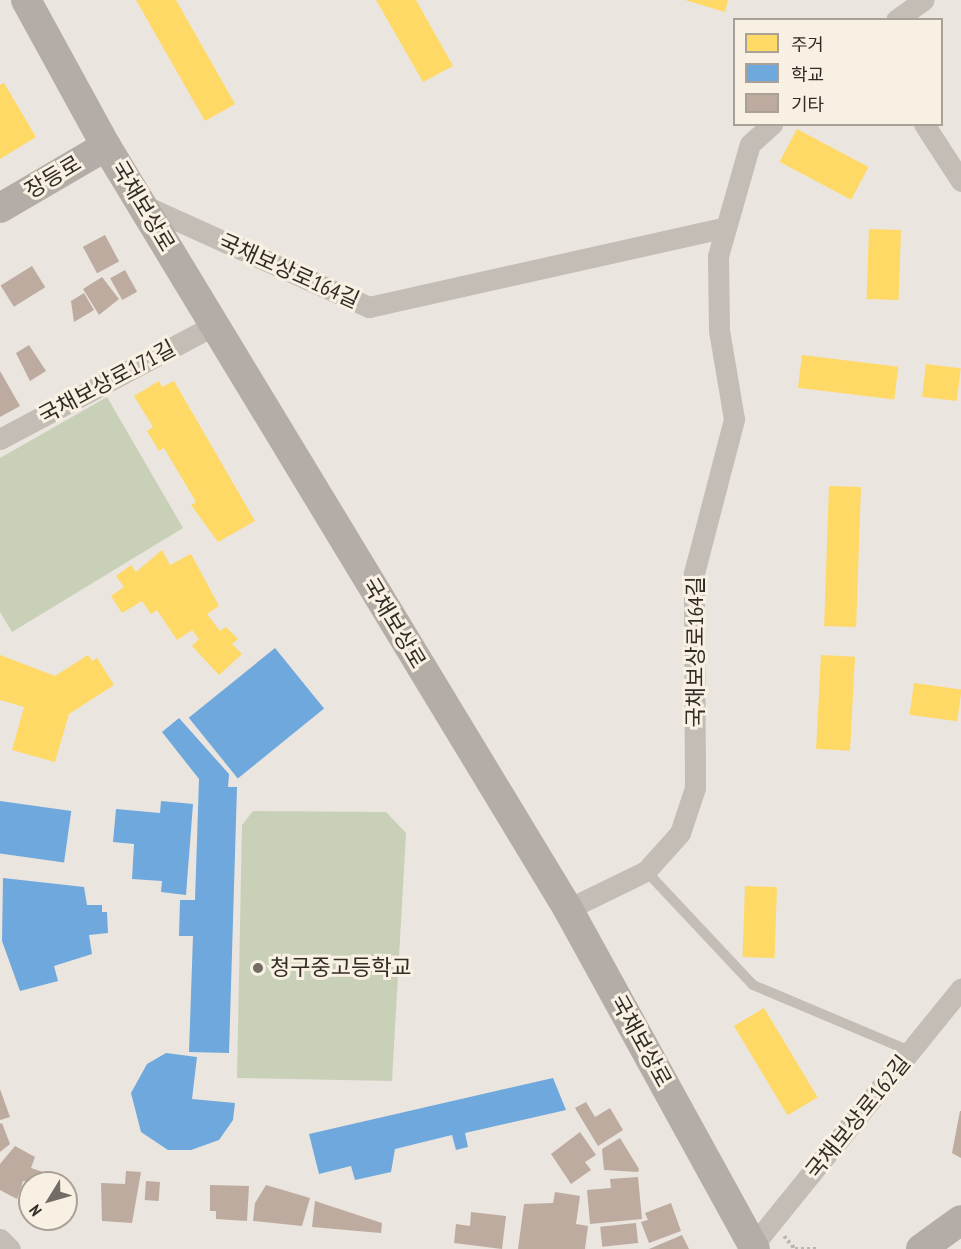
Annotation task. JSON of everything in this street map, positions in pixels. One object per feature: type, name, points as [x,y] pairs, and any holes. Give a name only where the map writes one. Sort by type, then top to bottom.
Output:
[{"type":"main road","name":"국채보상로","points":[[26,0],[106,146],[568,909],[754,1247]]},
{"type":"main road","name":"장등로","points":[[0,208],[106,146]]},
{"type":"main road","points":[[921,1249],[961,1220]]},
{"type":"street","points":[[899,18],[924,0]]},
{"type":"street","name":"국채보상로164길","points":[[568,909],[646,872],[680,833],[695,788],[694,573],[734,420],[719,330],[722,228],[750,144],[770,126]]},
{"type":"street","points":[[925,126],[961,182]]},
{"type":"street","name":"국채보상로164길","points":[[143,205],[369,307],[722,228]]},
{"type":"street","name":"국채보상로171길","points":[[0,439],[214,325]]},
{"type":"street","name":"국채보상로162길","points":[[754,1247],[961,988]]},
{"type":"street","points":[[0,1239],[10,1249]]},
{"type":"lane","points":[[646,872],[753,985],[912,1052]]},
{"type":"green space","points":[[107,397],[183,528],[12,632],[0,612],[0,458]]},
{"type":"green space","points":[[253,811],[386,812],[406,833],[392,1081],[237,1078],[242,825]]},
{"type":"building: 주거","points":[[136,0],[176,0],[235,104],[205,121]]},
{"type":"building: 주거","points":[[376,0],[416,0],[453,66],[423,82]]},
{"type":"building: 주거","points":[[685,0],[728,0],[725,12]]},
{"type":"building: 주거","points":[[4,83],[36,137],[0,159],[0,85]]},
{"type":"building: 주거","points":[[797,129],[869,167],[851,200],[780,162]]},
{"type":"building: 주거","points":[[869,229],[901,230],[899,300],[867,299]]},
{"type":"building: 주거","points":[[802,355],[898,367],[894,400],[798,388]]},
{"type":"building: 주거","points":[[926,364],[961,368],[957,401],[922,397]]},
{"type":"building: 주거","points":[[159,381],[162,387],[174,381],[255,521],[218,542],[191,505],[196,502],[164,448],[159,451],[147,431],[153,427],[134,396]]},
{"type":"building: 주거","points":[[829,486],[861,487],[856,627],[824,626]]},
{"type":"building: 주거","points":[[162,550],[170,565],[191,554],[219,606],[207,614],[220,631],[226,627],[238,639],[232,644],[242,654],[219,675],[192,646],[199,639],[192,630],[177,640],[157,610],[151,614],[142,601],[122,613],[111,596],[124,587],[116,576],[131,565],[136,572]]},
{"type":"building: 주거","points":[[0,655],[55,676],[88,655],[92,661],[97,658],[114,685],[69,714],[55,762],[12,750],[24,707],[0,700]]},
{"type":"building: 주거","points":[[821,655],[855,657],[850,751],[816,749]]},
{"type":"building: 주거","points":[[914,683],[961,690],[957,721],[910,715]]},
{"type":"building: 주거","points":[[745,886],[777,887],[775,958],[743,957]]},
{"type":"building: 주거","points":[[764,1008],[818,1097],[788,1115],[734,1026]]},
{"type":"building: 학교","points":[[275,648],[324,709],[238,778],[189,718]]},
{"type":"building: 학교","points":[[179,718],[229,774],[228,787],[237,787],[229,1053],[189,1052],[193,936],[179,936],[180,900],[195,900],[199,779],[162,732]]},
{"type":"building: 학교","points":[[0,801],[71,811],[64,863],[0,854]]},
{"type":"building: 학교","points":[[161,801],[193,804],[186,895],[161,892],[162,881],[132,879],[134,844],[113,842],[116,809],[160,813]]},
{"type":"building: 학교","points":[[3,878],[84,887],[87,905],[102,905],[102,912],[107,912],[108,933],[89,935],[92,954],[54,966],[58,981],[20,991],[2,941]]},
{"type":"building: 학교","points":[[166,1053],[197,1057],[192,1099],[235,1103],[233,1120],[219,1140],[191,1150],[168,1150],[141,1132],[131,1093],[147,1064]]},
{"type":"building: 학교","points":[[553,1078],[566,1110],[465,1133],[468,1147],[456,1150],[452,1135],[395,1149],[391,1172],[355,1180],[351,1166],[319,1174],[309,1134]]},
{"type":"building: 기타","points":[[105,235],[119,261],[97,273],[83,247]]},
{"type":"building: 기타","points":[[32,266],[45,287],[14,307],[1,286]]},
{"type":"building: 기타","points":[[125,270],[137,292],[122,300],[110,278]]},
{"type":"building: 기타","points":[[102,277],[119,299],[99,315],[83,289]]},
{"type":"building: 기타","points":[[84,293],[94,310],[74,322],[71,301]]},
{"type":"building: 기타","points":[[29,345],[46,371],[30,381],[16,353]]},
{"type":"building: 기타","points":[[0,371],[20,406],[0,417]]},
{"type":"building: 기타","points":[[0,1089],[10,1117],[0,1120]]},
{"type":"building: 기타","points":[[586,1102],[595,1117],[610,1108],[623,1130],[598,1146],[575,1108]]},
{"type":"building: 기타","points":[[961,1111],[961,1158],[952,1153]]},
{"type":"building: 기타","points":[[2,1123],[10,1144],[0,1152],[0,1124]]},
{"type":"building: 기타","points":[[580,1132],[596,1155],[585,1162],[591,1170],[571,1184],[551,1154]]},
{"type":"building: 기타","points":[[620,1138],[639,1169],[638,1172],[604,1170],[602,1149]]},
{"type":"building: 기타","points":[[15,1146],[35,1157],[31,1168],[40,1171],[18,1171],[17,1199],[0,1190],[0,1164]]},
{"type":"building: 기타","points":[[126,1171],[141,1172],[132,1223],[102,1221],[101,1183],[125,1184]]},
{"type":"building: 기타","points":[[638,1177],[642,1219],[590,1224],[587,1190],[611,1188],[610,1179]]},
{"type":"building: 기타","points":[[146,1181],[160,1182],[159,1201],[145,1200]]},
{"type":"building: 기타","points":[[210,1185],[249,1186],[247,1221],[216,1219],[216,1211],[210,1211]]},
{"type":"building: 기타","points":[[266,1185],[310,1198],[302,1226],[253,1221],[255,1203]]},
{"type":"building: 기타","points":[[555,1192],[580,1196],[576,1224],[588,1226],[585,1249],[518,1249],[524,1204],[553,1203]]},
{"type":"building: 기타","points":[[315,1201],[382,1223],[381,1233],[312,1227]]},
{"type":"building: 기타","points":[[671,1203],[681,1231],[649,1243],[641,1222],[648,1220],[645,1213]]},
{"type":"building: 기타","points":[[471,1212],[506,1216],[502,1249],[454,1243],[456,1224],[470,1226]]},
{"type":"building: 기타","points":[[636,1223],[638,1243],[602,1247],[600,1227]]},
{"type":"building: 기타","points":[[682,1235],[689,1249],[649,1249]]},
{"type":"place","name":"청구중고등학교","points":[[258,968]]}]
